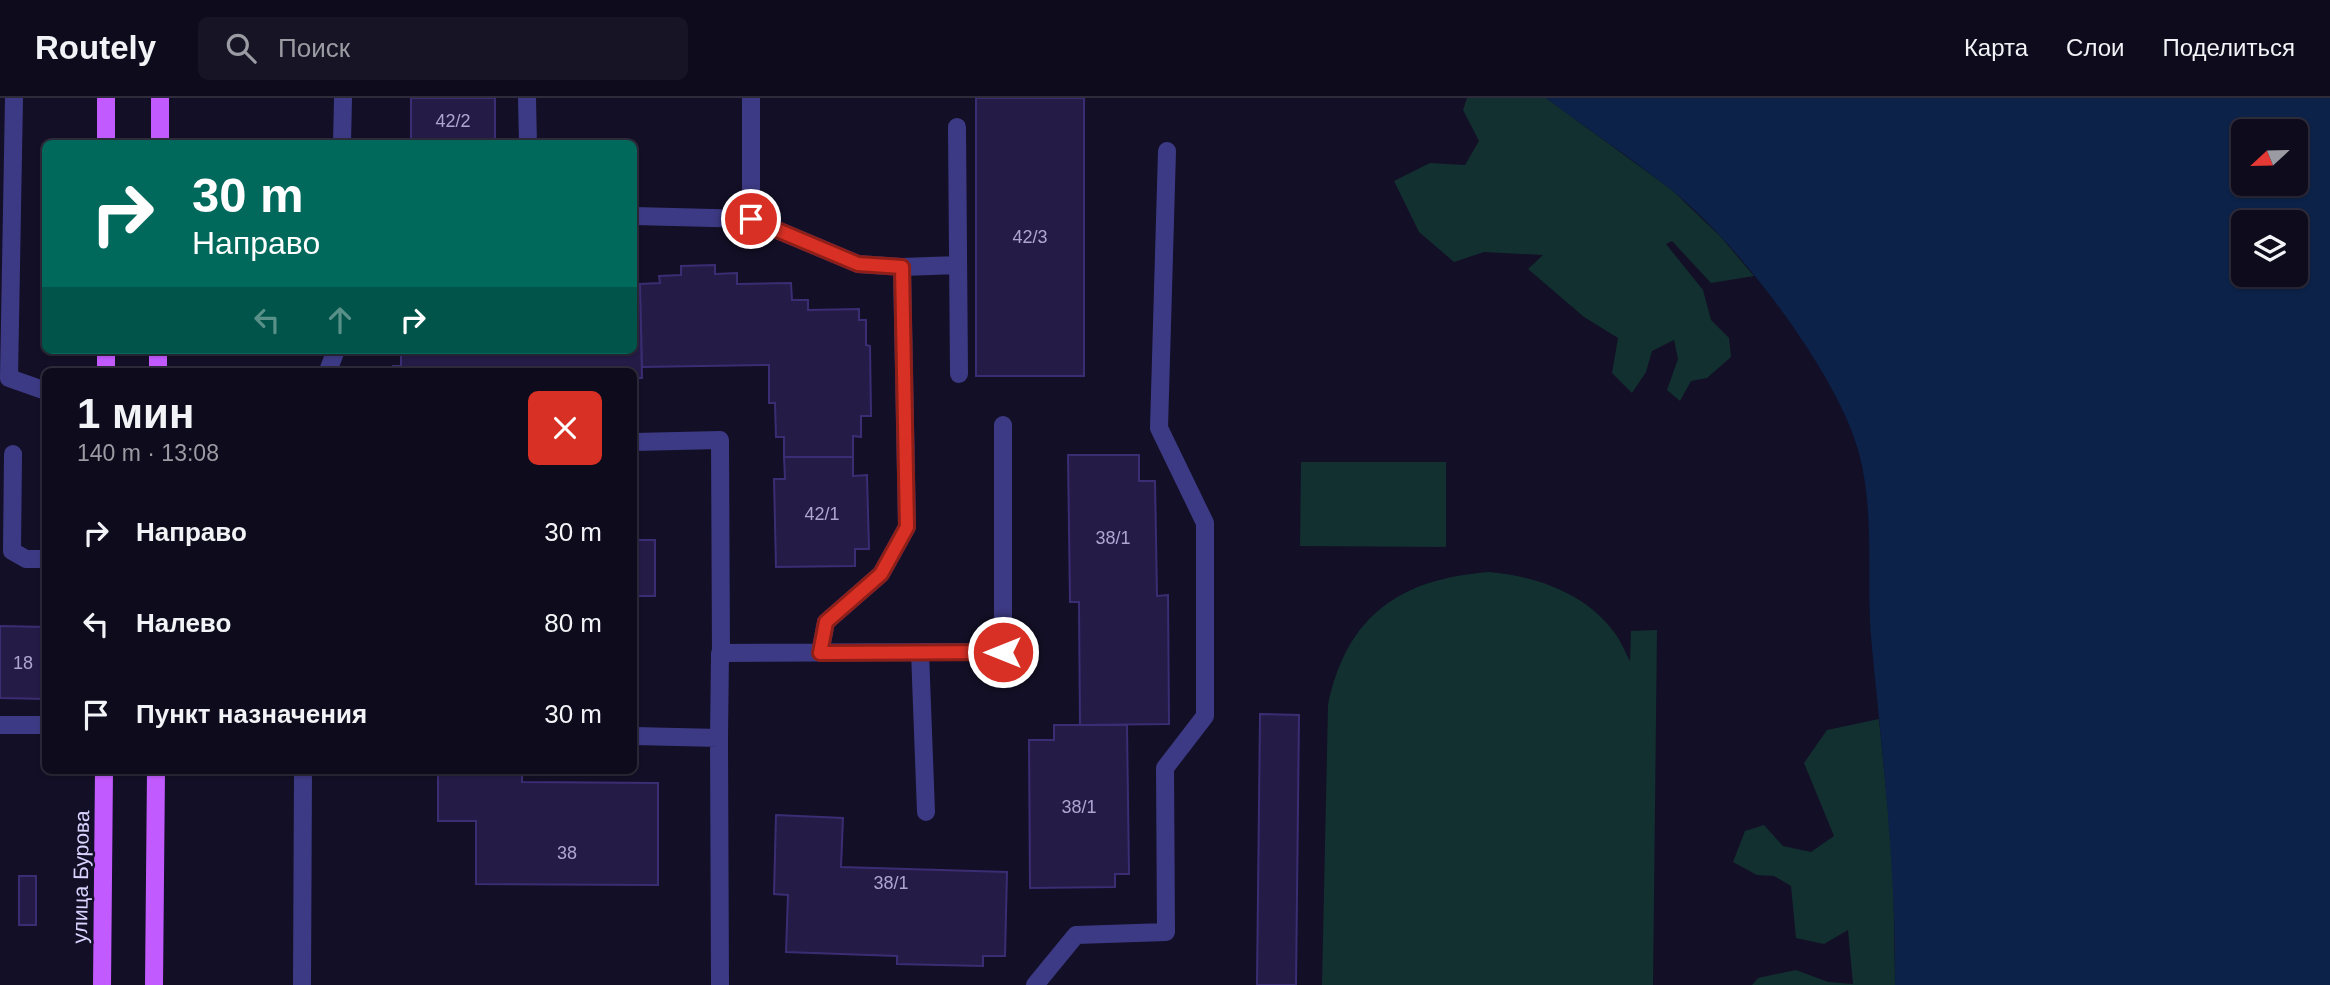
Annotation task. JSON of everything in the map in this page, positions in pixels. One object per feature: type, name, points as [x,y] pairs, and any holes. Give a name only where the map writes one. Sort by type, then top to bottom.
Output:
[{"type":"main road","points":[[106,98],[106,140]]},
{"type":"main road","points":[[160,98],[160,140]]},
{"type":"main road","name":"улица Бурова","points":[[103,985],[104,774]]},
{"type":"main road","points":[[154,985],[156,774]]},
{"type":"lane","points":[[14,98],[9,378],[42,390]]},
{"type":"lane","points":[[342,140],[343,98]]},
{"type":"lane","points":[[527,98],[528,140]]},
{"type":"lane","points":[[751,98],[751,219]]},
{"type":"lane","points":[[957,127],[959,373]]},
{"type":"lane","points":[[1035,985],[1076,935],[1166,932],[1165,768],[1205,716],[1205,523],[1159,428],[1167,151]]},
{"type":"lane","points":[[637,216],[751,219],[858,264],[902,267],[958,265]]},
{"type":"lane","points":[[820,653],[826,622],[881,574],[907,527],[902,267]]},
{"type":"lane","points":[[720,985],[720,653],[1003,652],[1003,425]]},
{"type":"lane","points":[[637,442],[720,440],[720,659]]},
{"type":"lane","points":[[13,454],[12,551],[26,559],[42,559]]},
{"type":"lane","points":[[920,652],[926,812]]},
{"type":"lane","points":[[0,725],[42,725]]},
{"type":"lane","points":[[637,736],[719,738]]},
{"type":"lane","points":[[302,985],[303,774]]},
{"type":"green space","points":[[1467,98],[1546,98],[1672,190],[1720,236],[1754,276],[1711,283],[1672,241],[1666,244],[1703,290],[1711,320],[1729,338],[1731,357],[1707,378],[1691,381],[1680,401],[1667,390],[1678,359],[1674,340],[1652,351],[1646,372],[1632,393],[1612,373],[1618,338],[1584,317],[1528,269],[1543,255],[1484,252],[1454,262],[1419,232],[1394,181],[1430,163],[1465,165],[1479,141],[1463,110]]},
{"type":"green space","points":[[1301,462],[1446,462],[1446,547],[1300,546]]},
{"type":"green space","points":[[1489,572],[1542,582],[1574,597],[1602,618],[1616,635],[1630,661],[1631,631],[1657,630],[1653,985],[1322,985],[1328,705],[1337,674],[1349,647],[1364,625],[1382,607],[1404,593],[1429,583]]},
{"type":"green space","points":[[1879,719],[1893,860],[1895,985],[1752,985],[1758,978],[1796,970],[1828,982],[1853,984],[1848,930],[1824,944],[1796,938],[1791,886],[1774,876],[1757,875],[1733,862],[1745,831],[1764,825],[1783,846],[1811,852],[1834,836],[1804,763],[1827,730]]},
{"type":"water","points":[[1546,98],[2330,98],[2330,985],[1895,985],[1891,858],[1870,624],[1869,526],[1859,453],[1848,421],[1830,385],[1807,347],[1753,273],[1696,211],[1640,166]]},
{"type":"building","points":[[411,98],[495,98],[495,140],[411,140]]},
{"type":"building","points":[[976,98],[1084,98],[1084,376],[976,376]]},
{"type":"building","points":[[715,265],[715,274],[737,273],[737,284],[791,283],[792,300],[808,300],[808,310],[859,309],[859,320],[866,320],[866,345],[870,346],[871,416],[861,416],[861,437],[853,436],[853,457],[784,457],[784,437],[776,437],[775,403],[769,403],[769,365],[642,367],[640,284],[660,283],[659,276],[681,275],[681,266]]},
{"type":"building","points":[[637,284],[640,284],[642,378],[637,378],[637,368],[393,368],[401,366],[401,354],[637,354]]},
{"type":"building","points":[[1068,455],[1139,455],[1139,481],[1155,481],[1157,596],[1168,595],[1169,724],[1080,725],[1079,602],[1070,602]]},
{"type":"building","points":[[784,457],[853,457],[853,476],[867,475],[869,549],[855,549],[855,566],[776,567],[774,479],[785,479]]},
{"type":"building","points":[[637,540],[655,540],[655,596],[637,596]]},
{"type":"building","points":[[0,626],[42,627],[42,699],[0,698]]},
{"type":"building","points":[[1260,714],[1299,715],[1296,985],[1257,985]]},
{"type":"building","points":[[1054,725],[1127,725],[1129,874],[1115,874],[1115,887],[1030,888],[1029,740],[1054,740]]},
{"type":"building","points":[[438,774],[522,774],[522,782],[658,783],[658,885],[476,884],[476,821],[438,821]]},
{"type":"building","points":[[776,815],[843,818],[841,867],[1007,872],[1005,956],[983,956],[983,966],[897,964],[897,956],[786,952],[788,895],[774,894]]},
{"type":"building","points":[[19,876],[36,876],[36,925],[19,925]]},
{"type":"route","points":[[751,219],[858,264],[902,267],[907,527],[881,574],[826,622],[820,653],[1003,652]]}]
